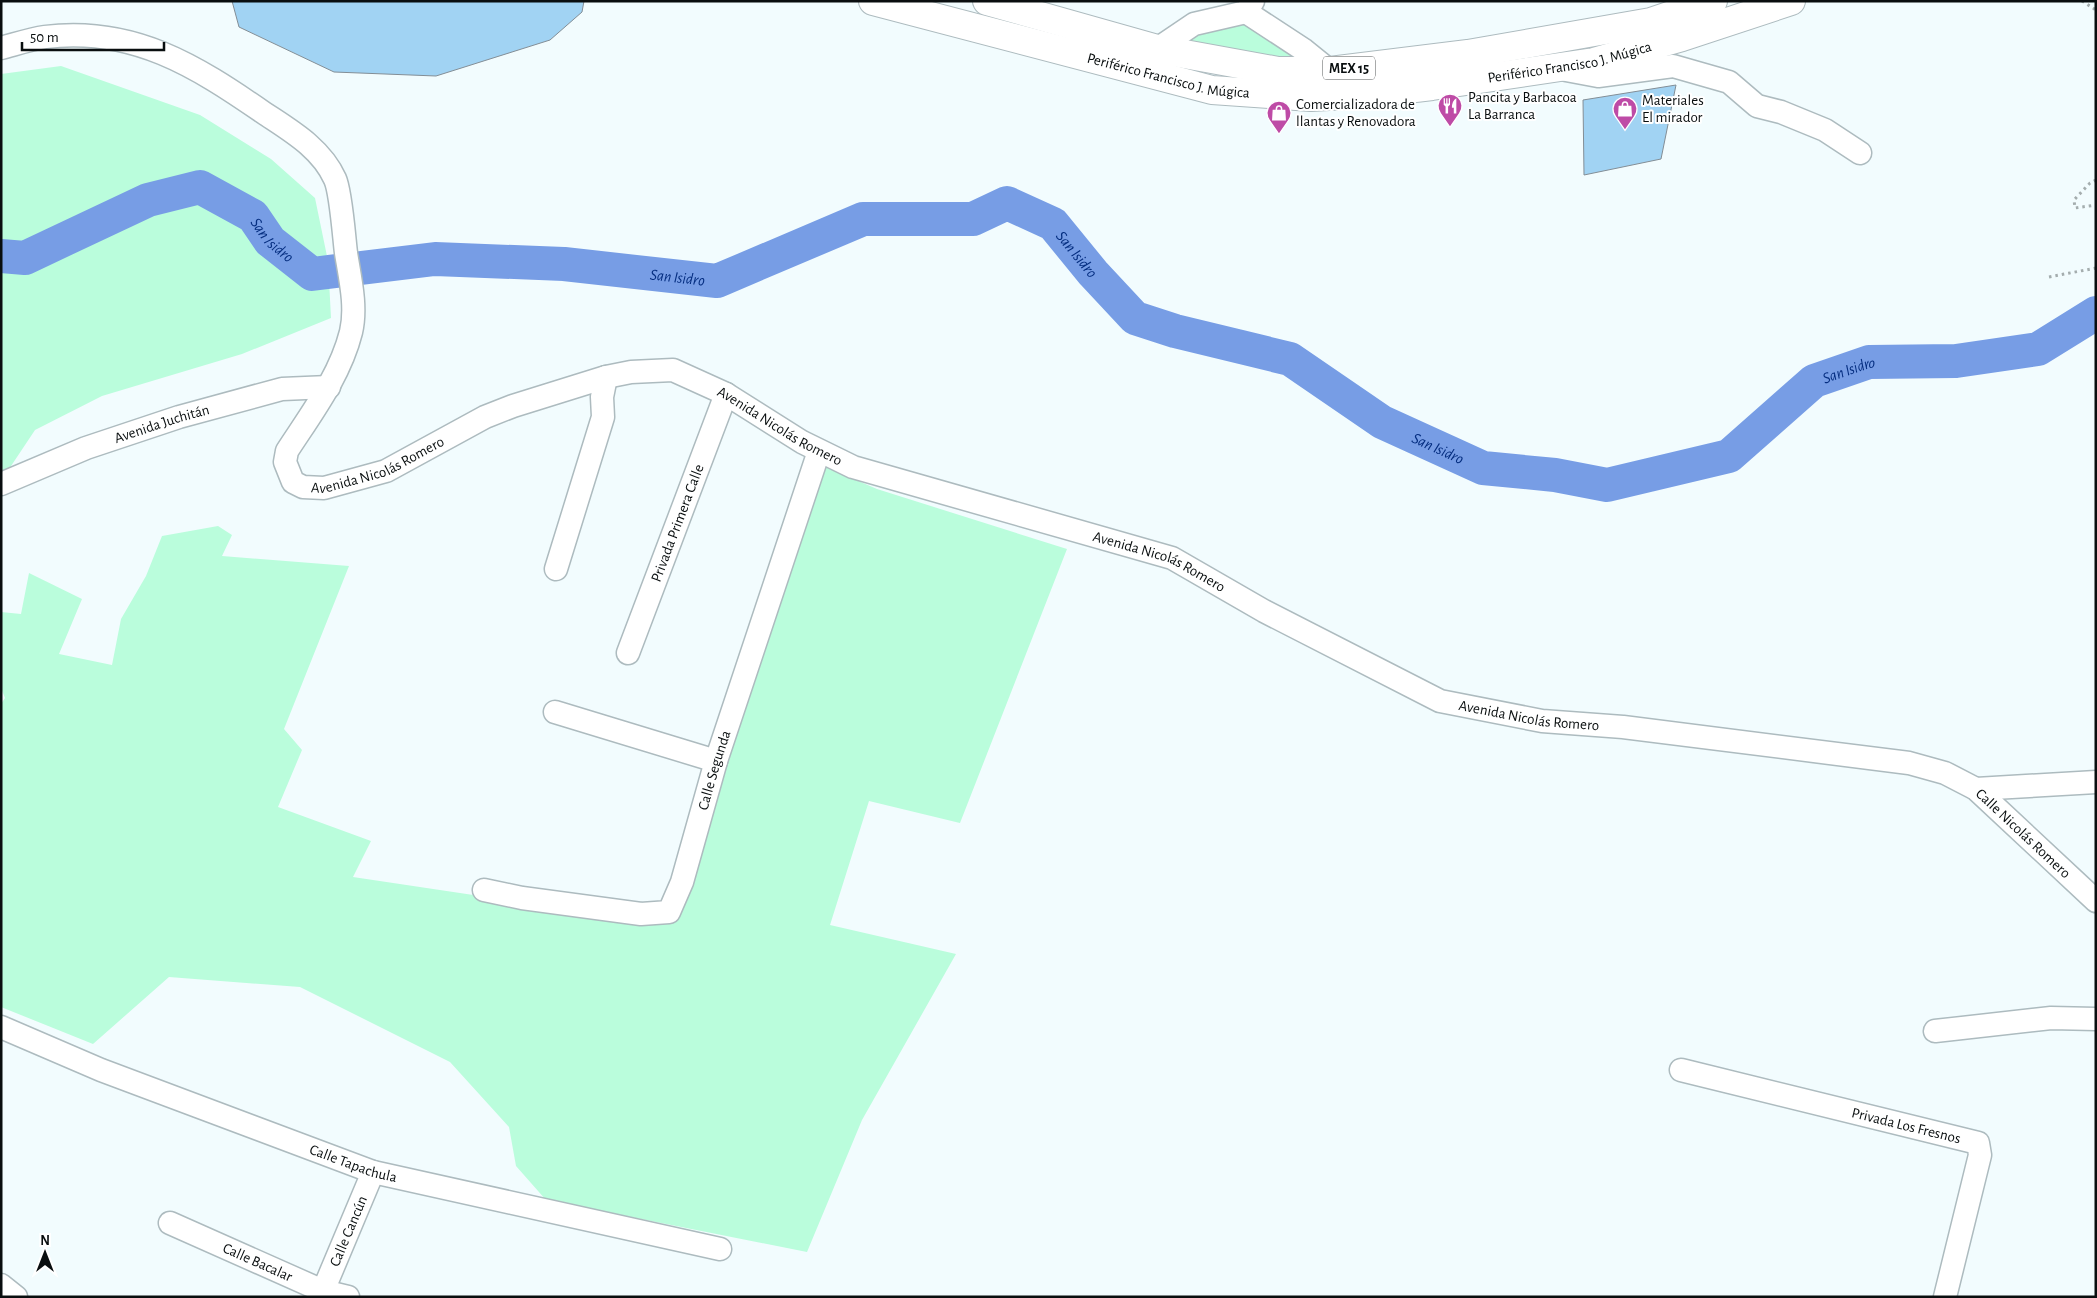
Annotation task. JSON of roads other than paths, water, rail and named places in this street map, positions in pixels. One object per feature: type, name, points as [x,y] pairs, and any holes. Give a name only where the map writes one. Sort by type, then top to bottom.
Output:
[{"type":"main road","name":"Periférico Francisco J. Múgica","points":[[873,1],[1212,90],[1311,96],[1364,94],[1594,62],[1682,37],[1791,1]]},
{"type":"main road","name":"Periférico Francisco J. Múgica","points":[[987,1],[1157,49],[1278,71],[1330,71],[1468,54],[1651,22],[1713,1]]},
{"type":"street","points":[[1157,49],[1194,24],[1248,5],[1330,71]]},
{"type":"street","name":"Avenida Nicolás Romero","points":[[1,48],[44,37],[73,35],[115,38],[152,48],[228,88],[302,138],[323,160],[336,180],[353,300],[351,332],[329,387],[287,451],[285,462],[289,473],[293,482],[303,487],[324,488],[386,471],[485,417],[513,406],[606,377],[632,372],[673,370],[726,394],[819,451],[853,467],[1172,558],[1264,611],[1440,701],[1542,721],[1623,727],[1909,762],[1945,773]]},
{"type":"street","points":[[1553,68],[1598,76],[1673,66],[1728,82],[1757,106],[1780,112],[1825,130],[1860,153]]},
{"type":"street","points":[[556,569],[603,416],[602,397],[606,377]]},
{"type":"street","name":"Avenida Juchitán","points":[[1,484],[86,448],[179,416],[282,389],[329,387]]},
{"type":"street","name":"Privada Primera Calle","points":[[628,653],[726,394]]},
{"type":"street","name":"Calle Segunda","points":[[484,890],[522,898],[641,914],[669,912],[682,882],[716,761],[819,451]]},
{"type":"street","points":[[554,712],[716,761]]},
{"type":"street","name":"Calle Nicolás Romero","points":[[1945,773],[1976,789],[2096,901]]},
{"type":"street","points":[[1976,789],[2096,782]]},
{"type":"street","points":[[1935,1031],[2051,1018],[2096,1019]]},
{"type":"street","name":"Calle Tapachula","points":[[1,1027],[101,1070],[373,1172],[720,1249]]},
{"type":"street","name":"Privada Los Fresnos","points":[[1681,1070],[1978,1143],[1980,1155],[1945,1297]]},
{"type":"street","name":"Calle Cancún","points":[[323,1291],[373,1172]]},
{"type":"street","name":"Calle Bacalar","points":[[170,1222],[323,1291],[348,1297]]},
{"type":"street","points":[[1,1285],[16,1297]]},
{"type":"waterway","name":"San Isidro","points":[[1,256],[25,258],[148,200],[200,187],[253,216],[270,241],[312,274],[435,259],[564,264],[717,281],[863,219],[973,219],[1007,203],[1053,224],[1093,273],[1135,318],[1175,331],[1290,359],[1382,422],[1483,468],[1555,475],[1607,485],[1729,456],[1814,381],[1869,362],[1956,361],[2038,349],[2096,313]]},
{"type":"place","name":"Pancita y Barbacoa La Barranca","points":[[1450,127]]},
{"type":"place","name":"Materiales El mirador","points":[[1625,130]]},
{"type":"place","name":"Comercializadora de llantas y Renovadora","points":[[1279,134]]}]
